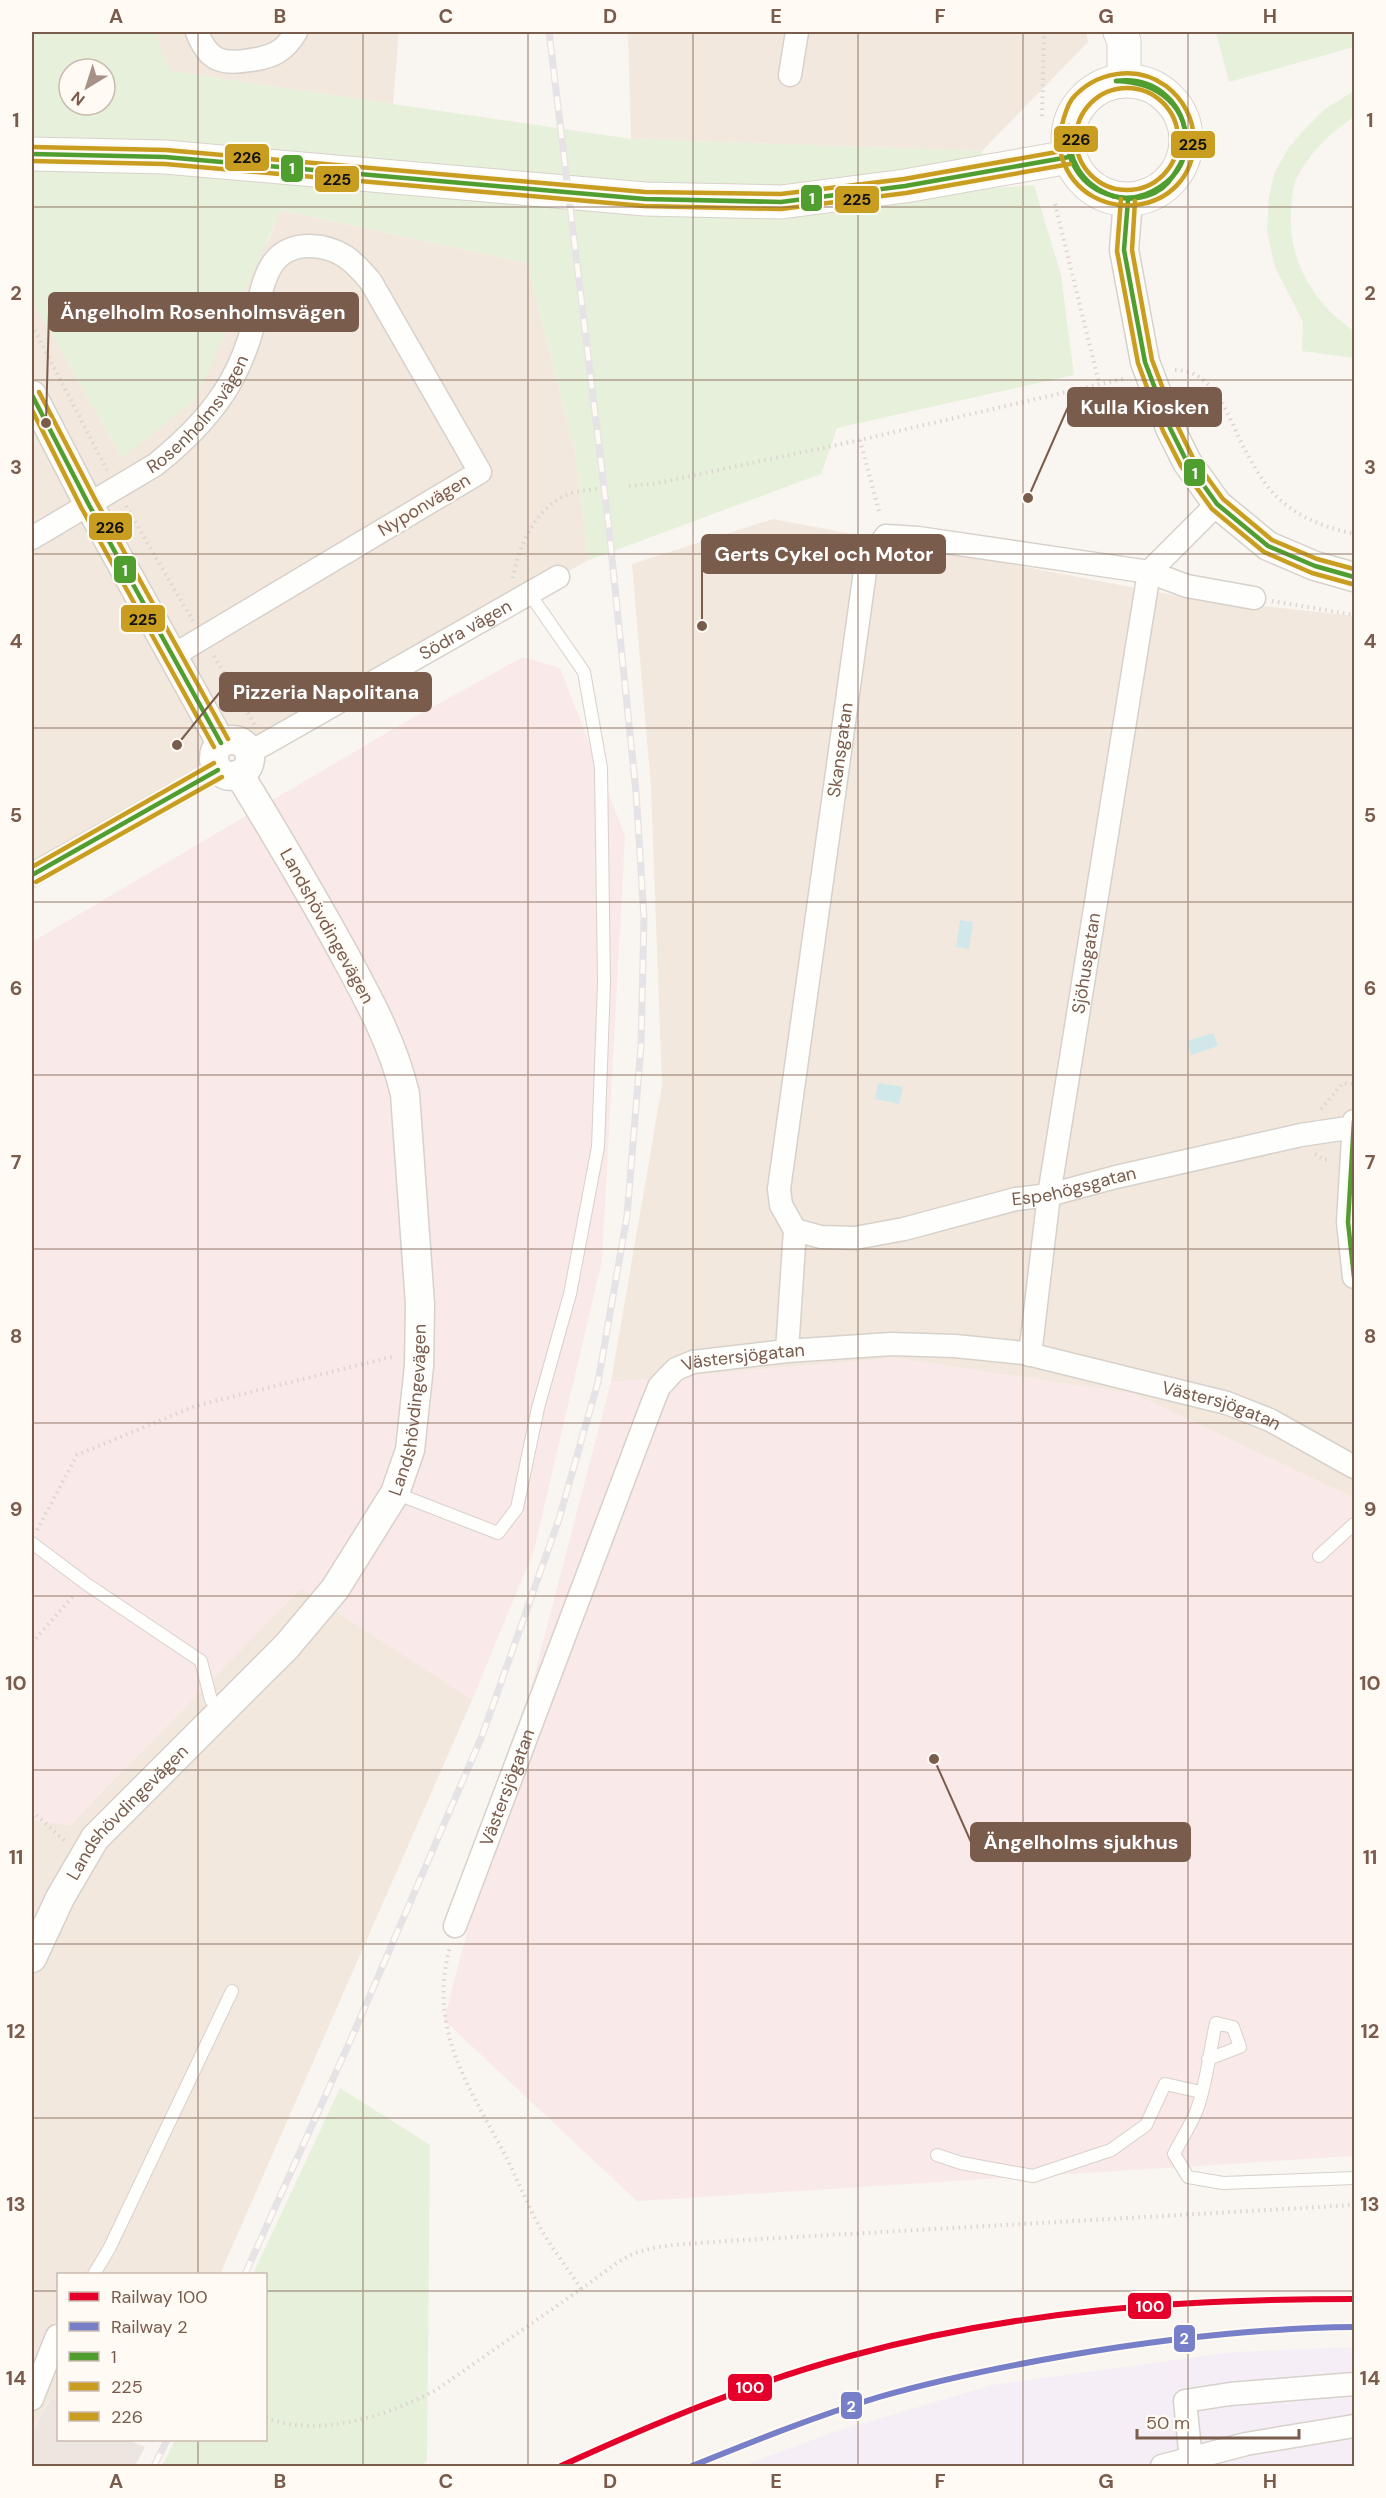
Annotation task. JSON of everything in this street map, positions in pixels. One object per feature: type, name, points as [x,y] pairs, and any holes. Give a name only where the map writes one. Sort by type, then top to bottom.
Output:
[{"type":"main road","points":[[1120,32],[1124,41],[1124,80]]},
{"type":"main road","points":[[1124,80],[1145,82],[1164,92],[1178,108],[1186,127],[1186,148],[1180,168],[1167,184],[1149,195],[1128,200],[1109,197],[1092,188],[1078,174],[1069,157],[1067,135],[1072,114],[1085,96],[1103,84],[1124,80]]},
{"type":"main road","points":[[32,153],[165,157],[645,199],[781,202],[905,186],[1069,157]]},
{"type":"street","points":[[197,32],[204,47],[211,55],[222,62],[234,63],[275,55],[288,44],[296,32]]},
{"type":"street","points":[[790,75],[797,32]]},
{"type":"street","points":[[1128,200],[1124,250],[1145,362],[1178,445],[1201,484],[1217,504],[1268,546],[1315,566],[1354,577]]},
{"type":"street","name":"Rosenholmsvägen","points":[[32,538],[117,488],[174,450],[194,430],[230,382],[245,351],[264,277],[273,263],[295,247],[324,247],[340,252]]},
{"type":"street","name":"Nyponvägen","points":[[174,654],[480,472],[370,282],[354,263],[340,252]]},
{"type":"street","name":"Landshövdingevägen","points":[[32,395],[89,504],[174,654],[239,756],[389,1040],[399,1065],[405,1094],[420,1304],[420,1355],[410,1450],[395,1493],[335,1589],[287,1646],[96,1838],[60,1898],[32,1958]]},
{"type":"street","points":[[1149,572],[1217,504]]},
{"type":"street","points":[[886,537],[918,538],[1149,572],[1187,586],[1254,598]]},
{"type":"street","name":"Skansgatan","points":[[795,1230],[781,1205],[778,1189],[866,564],[886,537]]},
{"type":"street","name":"Sjöhusgatan","points":[[1030,1355],[1049,1195],[1149,572]]},
{"type":"street","name":"Södra vägen","points":[[32,875],[239,756],[558,578]]},
{"type":"street","points":[[1353,1265],[1348,1222],[1354,1125]]},
{"type":"street","name":"Espehögsgatan","points":[[795,1230],[821,1237],[855,1238],[904,1229],[1016,1199],[1049,1195],[1116,1177],[1354,1125]]},
{"type":"street","points":[[787,1351],[795,1230]]},
{"type":"street","name":"Västersjögatan","points":[[455,1926],[659,1388],[676,1369],[693,1362],[787,1351],[891,1344],[955,1346],[1030,1355],[1227,1403],[1270,1420],[1354,1467]]},
{"type":"street","points":[[32,2399],[57,2337]]},
{"type":"street","points":[[1191,2460],[1185,2401],[1230,2394],[1354,2384]]},
{"type":"street","points":[[1162,2466],[1246,2444],[1354,2426]]},
{"type":"lane","points":[[395,1493],[498,1533],[517,1508],[538,1408],[570,1294],[598,1147],[604,983],[601,768],[584,672],[529,593]]},
{"type":"lane","points":[[1319,1556],[1354,1524]]},
{"type":"lane","points":[[34,1538],[85,1583],[201,1661],[211,1700],[222,1712]]},
{"type":"lane","points":[[95,2273],[109,2249],[232,1991]]},
{"type":"lane","points":[[1208,2059],[1197,2110],[1174,2154],[1188,2176],[1223,2183],[1354,2178]]},
{"type":"lane","points":[[937,2155],[961,2163],[1033,2176],[1111,2150],[1146,2125],[1165,2084],[1201,2092]]},
{"type":"path","points":[[1042,116],[1044,32]]},
{"type":"path","points":[[1055,204],[1099,383]]},
{"type":"path","points":[[32,325],[117,488],[203,637],[239,756]]},
{"type":"path","points":[[1169,371],[1184,371],[1208,384],[1223,404],[1244,449],[1260,476],[1287,506],[1303,517],[1354,534]]},
{"type":"path","points":[[629,486],[653,484],[861,440],[1099,383],[1129,378]]},
{"type":"path","points":[[861,440],[886,537]]},
{"type":"path","points":[[509,605],[514,568],[520,550],[538,519],[558,499],[569,494],[597,489]]},
{"type":"path","points":[[1254,598],[1354,615]]},
{"type":"path","points":[[34,1538],[77,1455],[195,1406],[403,1354]]},
{"type":"path","points":[[32,1643],[85,1583]]},
{"type":"path","points":[[32,1811],[71,1846]]},
{"type":"path","points":[[455,1926],[447,1957],[442,1992],[444,2020],[452,2051],[473,2099],[502,2150],[539,2226],[581,2289]]},
{"type":"path","points":[[267,2418],[302,2425],[329,2424],[377,2415],[411,2403],[436,2390],[625,2258],[648,2249],[737,2241],[1354,2205]]},
{"type":"shaded area","points":[[155,32],[399,32],[393,104],[169,71]]},
{"type":"shaded area","points":[[628,32],[1086,32],[1088,42],[982,151],[631,139]]},
{"type":"shaded area","points":[[280,210],[527,263],[575,450],[589,560],[32,861],[32,299],[122,458],[269,239]]},
{"type":"shaded area","points":[[773,519],[1189,598],[1354,616],[1354,1498],[1134,1394],[894,1358],[611,1382],[662,1086],[651,787],[632,564]]},
{"type":"shaded area","points":[[523,657],[560,668],[625,836],[602,1260],[534,1550],[472,1700],[301,1588],[70,1825],[32,1820],[32,942],[400,725]]},
{"type":"shaded area","points":[[894,1358],[1134,1394],[1354,1498],[1354,2156],[637,2201],[444,2020],[611,1382]]},
{"type":"shaded area","points":[[301,1588],[472,1700],[220,2273],[57,2273],[57,2402],[50,2399],[32,2431],[32,1820],[70,1825]]},
{"type":"shaded area","points":[[1354,2347],[1354,2466],[742,2466],[834,2432],[992,2385],[1233,2352]]},
{"type":"shaded area","points":[[51,2398],[57,2401],[57,2441],[131,2441],[145,2447],[135,2466],[32,2466],[32,2432]]},
{"type":"green space","points":[[32,32],[155,32],[170,71],[631,139],[982,151],[983,189],[1034,185],[1061,275],[1074,375],[837,428],[821,474],[589,560],[575,450],[527,263],[281,210],[195,400],[122,458],[32,299]]},
{"type":"green space","points":[[1216,32],[1354,32],[1354,47],[1229,82]]},
{"type":"green space","points":[[1354,91],[1354,117],[1329,137],[1301,170],[1292,196],[1291,230],[1299,264],[1306,280],[1327,308],[1354,331],[1354,358],[1302,351],[1303,322],[1275,267],[1267,231],[1269,197],[1274,174],[1287,150],[1325,109]]},
{"type":"green space","points":[[340,2088],[430,2145],[427,2461],[420,2466],[162,2466],[174,2441],[267,2441],[267,2273],[253,2273]]},
{"type":"water","points":[[960,920],[973,922],[969,949],[956,947]]},
{"type":"water","points":[[1213,1033],[1218,1046],[1191,1055],[1187,1041]]},
{"type":"water","points":[[878,1083],[903,1087],[899,1104],[875,1099]]},
{"type":"railway","points":[[245,2273],[355,2030],[482,1736],[559,1519],[598,1382],[627,1216],[641,1046],[644,918],[636,792],[609,529],[549,32]]},
{"type":"railway","points":[[154,2466],[166,2441]]},
{"type":"rail line","name":"100","points":[[561,2466],[667,2419],[739,2391],[850,2356],[913,2340],[1037,2318],[1100,2310],[1225,2301],[1354,2299]]},
{"type":"rail line","name":"2","points":[[692,2466],[855,2404],[974,2373],[1070,2355],[1176,2339],[1247,2332],[1354,2327]]},
{"type":"transit line","name":"225","points":[[1060,133],[1064,115],[1072,99],[1081,90],[1104,77],[1129,73],[1154,79],[1178,97],[1192,124],[1194,140],[1189,166],[1177,185],[1159,199],[1137,205],[1114,204],[1093,196],[1075,181],[1062,158],[1060,136]]},
{"type":"transit line","name":"1","points":[[1116,81],[1145,86],[1157,92],[1177,109],[1183,121],[1185,151],[1173,176]]},
{"type":"transit line","name":"1","points":[[1116,81],[1144,83],[1156,88],[1166,96],[1181,116],[1185,129],[1185,152],[1173,176]]},
{"type":"transit line","name":"226","points":[[1127,88],[1146,92],[1163,103],[1174,120],[1178,139],[1174,158],[1163,175],[1146,186],[1127,190],[1108,186],[1091,175],[1080,158],[1076,139],[1080,120],[1091,103],[1108,92],[1127,88]]},
{"type":"transit line","name":"1","points":[[1069,126],[1071,149],[1078,169],[1092,185],[1113,196]]},
{"type":"transit line","name":"1","points":[[1069,126],[1068,149],[1076,170],[1092,186],[1113,196]]},
{"type":"transit line","name":"226","points":[[32,147],[166,150],[645,192],[781,194],[904,179],[1068,150]]},
{"type":"transit line","name":"1","points":[[32,154],[165,157],[645,199],[781,202],[905,186],[1069,157]]},
{"type":"transit line","name":"225","points":[[32,161],[165,164],[644,206],[781,209],[906,193],[1070,164]]},
{"type":"transit line","name":"1","points":[[1113,196],[1137,197],[1160,187],[1173,176]]},
{"type":"transit line","name":"1","points":[[1113,196],[1130,199],[1146,196],[1162,189],[1173,176]]},
{"type":"transit line","name":"225","points":[[1121,199],[1117,251],[1138,363],[1163,431],[1181,466],[1212,509],[1264,552],[1312,573],[1352,584]]},
{"type":"transit line","name":"1","points":[[1128,200],[1124,250],[1145,362],[1170,428],[1187,462],[1217,504],[1268,546],[1315,566],[1354,577]]},
{"type":"transit line","name":"226","points":[[1135,201],[1132,250],[1152,360],[1177,425],[1193,458],[1223,499],[1272,540],[1317,559],[1354,569]]},
{"type":"transit line","name":"226","points":[[39,392],[96,501],[228,739]]},
{"type":"transit line","name":"1","points":[[32,395],[89,505],[221,743]]},
{"type":"transit line","name":"225","points":[[32,410],[82,509],[214,747]]},
{"type":"transit line","name":"226","points":[[32,867],[214,763]]},
{"type":"transit line","name":"1","points":[[32,875],[218,770]]},
{"type":"transit line","name":"225","points":[[36,882],[222,777]]},
{"type":"transit line","name":"1","points":[[1354,1121],[1348,1222],[1354,1277]]},
{"type":"place","name":"Ängelholm Rosenholmsvägen","points":[[46,423]]},
{"type":"place","name":"Kulla Kiosken","points":[[1028,498]]},
{"type":"place","name":"Gerts Cykel och Motor","points":[[702,626]]},
{"type":"place","name":"Pizzeria Napolitana","points":[[177,745]]},
{"type":"place","name":"Ängelholms sjukhus","points":[[934,1759]]}]
